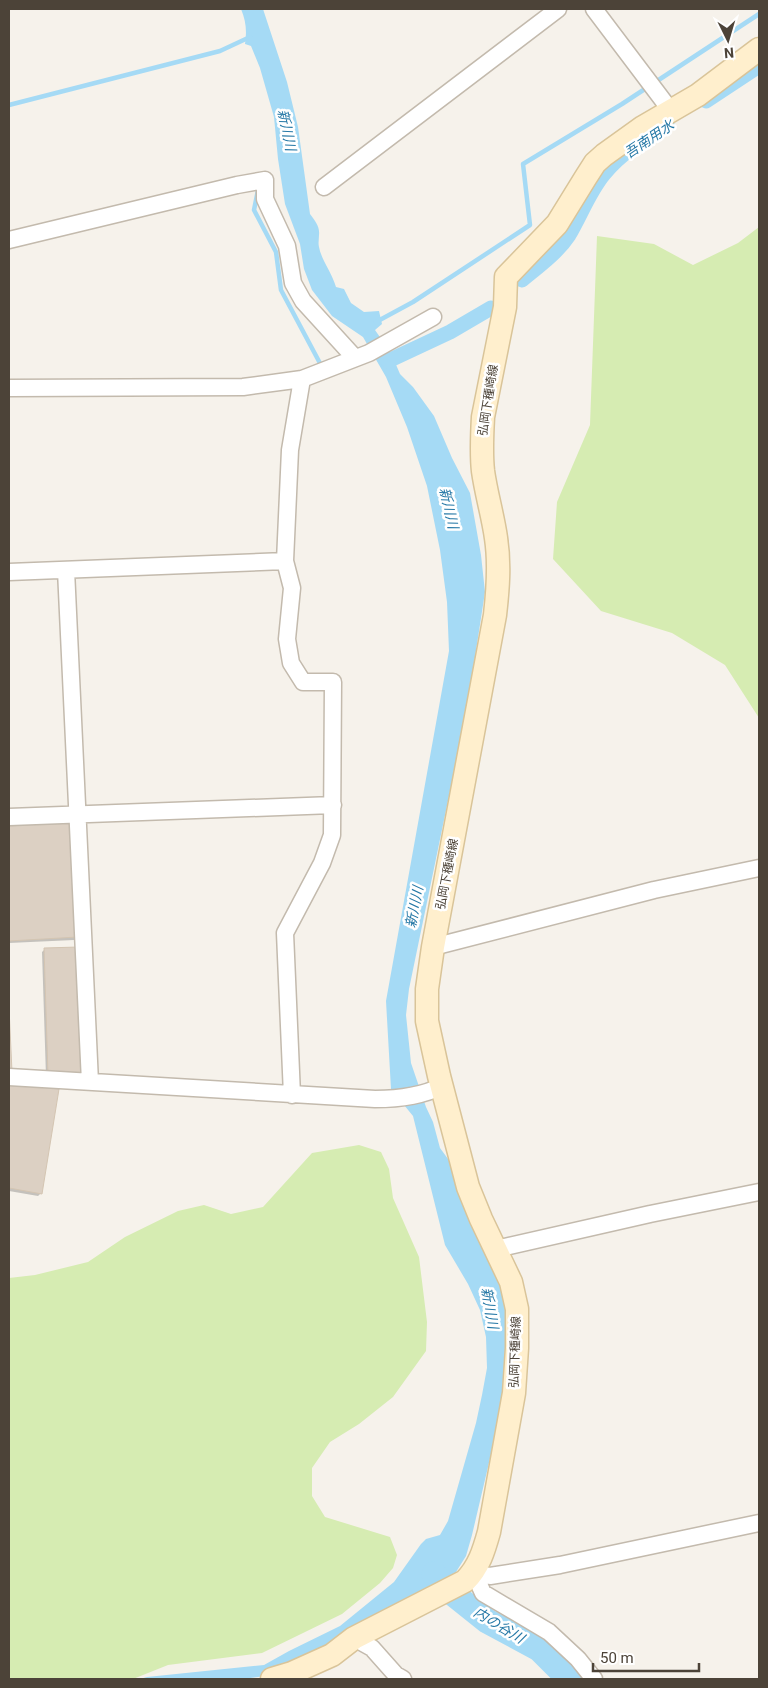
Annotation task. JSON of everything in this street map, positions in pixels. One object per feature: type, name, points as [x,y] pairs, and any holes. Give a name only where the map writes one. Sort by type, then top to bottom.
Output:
[{"type":"main road","name":"弘岡下種崎線","points":[[470,1577],[484,1551],[489,1532],[514,1393],[518,1348],[517,1309],[511,1282],[468,1187],[438,1089],[427,1021],[427,989],[433,947],[493,624],[497,592],[499,568],[496,538],[483,470],[482,435],[483,417],[505,307],[506,277],[556,224],[596,164],[616,146],[643,127],[698,95],[759,49]]},
{"type":"main road","points":[[272,1679],[292,1673],[332,1654],[354,1638],[435,1598],[470,1577]]},
{"type":"street","points":[[324,187],[558,9]]},
{"type":"street","points":[[594,9],[671,111]]},
{"type":"street","points":[[9,240],[237,185],[265,180],[265,199],[288,246],[293,283],[302,301],[362,356]]},
{"type":"street","points":[[9,388],[243,386],[302,379],[362,356],[393,341],[433,317]]},
{"type":"street","points":[[292,1095],[285,933],[322,864],[332,835],[333,805],[333,682],[303,682],[291,663],[287,639],[292,588],[285,561],[290,450],[302,379]]},
{"type":"street","points":[[9,572],[285,561]]},
{"type":"street","points":[[66,570],[90,1082]]},
{"type":"street","points":[[9,817],[333,805]]},
{"type":"street","points":[[433,947],[654,890],[759,868]]},
{"type":"street","points":[[9,1077],[292,1095],[390,1099],[438,1089]]},
{"type":"street","points":[[496,1250],[650,1214],[759,1192]]},
{"type":"street","points":[[470,1577],[490,1576],[560,1565],[759,1523]]},
{"type":"street","points":[[470,1577],[483,1593],[550,1632],[578,1659],[594,1679]]},
{"type":"street","points":[[354,1638],[372,1648],[396,1675],[404,1679]]},
{"type":"green space","points":[[759,227],[759,718],[725,665],[672,633],[601,611],[553,559],[557,502],[590,425],[597,236],[654,244],[693,265],[738,243]]},
{"type":"green space","points":[[359,1145],[381,1152],[389,1169],[393,1198],[419,1257],[427,1322],[426,1351],[393,1397],[359,1424],[330,1442],[312,1468],[312,1496],[325,1517],[390,1537],[397,1555],[393,1568],[380,1583],[342,1614],[262,1653],[168,1665],[133,1679],[9,1679],[9,1278],[35,1275],[88,1262],[125,1237],[178,1211],[204,1205],[231,1214],[263,1207],[312,1153]]},
{"type":"water","name":"新川川","points":[[241,9],[263,9],[287,82],[298,127],[310,214],[318,226],[320,252],[336,287],[344,289],[351,303],[364,312],[379,311],[382,324],[375,330],[391,353],[400,374],[413,387],[434,416],[470,493],[481,555],[485,592],[467,709],[409,989],[406,1015],[411,1063],[433,1122],[440,1148],[451,1163],[466,1213],[502,1284],[509,1322],[504,1399],[472,1535],[466,1556],[456,1572],[432,1588],[345,1636],[266,1676],[243,1679],[140,1679],[264,1665],[340,1626],[394,1582],[421,1544],[426,1539],[440,1535],[448,1521],[476,1423],[487,1368],[486,1337],[480,1310],[468,1284],[445,1245],[413,1116],[391,1089],[386,1001],[449,651],[447,602],[440,550],[427,486],[407,427],[386,377],[363,337],[332,316],[312,290],[304,269],[300,244],[285,204],[274,117],[260,68],[251,46],[245,44],[246,26]]},
{"type":"building","points":[[73,822],[78,937],[9,941],[9,826]]},
{"type":"building","points":[[79,947],[83,1074],[48,1075],[44,948]]},
{"type":"building","points":[[9,1008],[12,1072],[9,1071]]},
{"type":"building","points":[[9,1082],[59,1089],[42,1194],[9,1188]]},
{"type":"waterway","points":[[376,322],[413,302],[530,225],[523,164],[622,104],[759,14]]},
{"type":"waterway","points":[[9,105],[220,51],[250,37]]},
{"type":"waterway","name":"吾南用水","points":[[706,101],[759,66]]},
{"type":"waterway","name":"吾南用水","points":[[522,280],[564,242],[594,188],[610,167],[633,147],[667,124]]},
{"type":"waterway","points":[[258,190],[254,210],[276,252],[281,290],[322,367]]},
{"type":"waterway","name":"吾南用水","points":[[388,361],[450,332],[491,308]]},
{"type":"waterway","name":"内の谷川","points":[[434,1574],[452,1593],[487,1621],[539,1649],[569,1679]]}]
